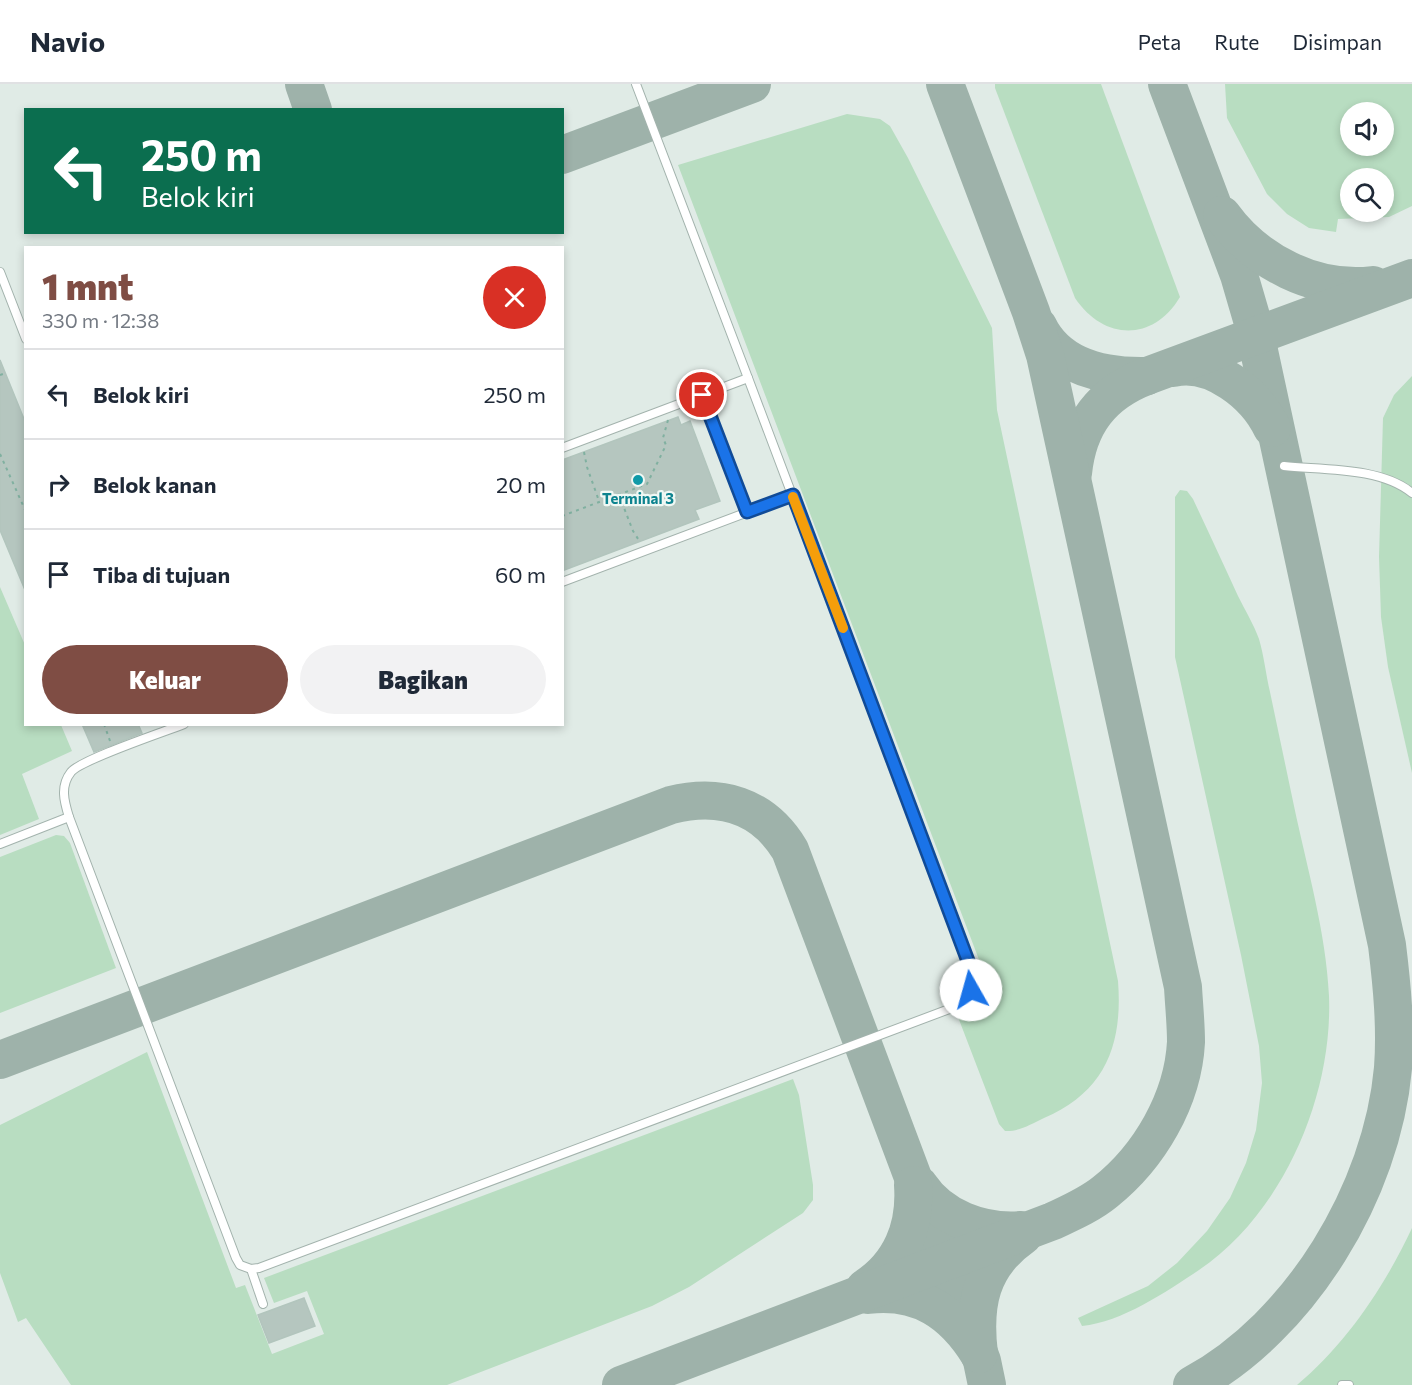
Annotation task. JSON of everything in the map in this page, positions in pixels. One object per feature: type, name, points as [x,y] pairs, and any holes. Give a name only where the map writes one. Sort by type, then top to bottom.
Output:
[{"type":"lane","points":[[179,726],[75,767],[65,784],[64,795],[69,817],[236,1258],[240,1264],[251,1269],[292,1256],[960,1005],[966,999],[973,980],[971,969],[636,84]]},
{"type":"lane","points":[[0,272],[24,334]]},
{"type":"lane","points":[[564,447],[747,378]]},
{"type":"lane","points":[[702,395],[747,512]]},
{"type":"lane","points":[[1284,466],[1372,474],[1405,487],[1412,493]]},
{"type":"lane","points":[[564,581],[793,495]]},
{"type":"lane","points":[[0,844],[69,817]]},
{"type":"lane","points":[[251,1269],[263,1304]]},
{"type":"lane","points":[[1342,1385],[1349,1385]]},
{"type":"path","points":[[0,375],[6,373]]},
{"type":"path","points":[[564,515],[647,484],[666,445],[663,438],[668,420]]},
{"type":"path","points":[[584,452],[586,467],[600,502]]},
{"type":"path","points":[[0,454],[24,508]]},
{"type":"path","points":[[619,494],[633,531],[640,542]]},
{"type":"path","points":[[105,726],[112,747]]},
{"type":"green space","points":[[995,84],[1101,84],[1180,297],[1169,312],[1156,322],[1143,328],[1128,330],[1114,328],[1100,322],[1087,312],[1075,298]]},
{"type":"green space","points":[[1225,84],[1412,84],[1412,206],[1394,215],[1394,168],[1340,168],[1340,219],[1338,219],[1336,232],[1309,228],[1287,214],[1267,194],[1227,118]]},
{"type":"green space","points":[[847,114],[880,119],[890,126],[992,328],[997,410],[1118,981],[1119,1004],[1113,1046],[1096,1080],[1082,1095],[1065,1107],[1015,1130],[1005,1131],[999,1124],[958,1017],[995,1002],[678,165]]},
{"type":"green space","points":[[1412,376],[1412,773],[1388,667],[1381,617],[1379,557],[1383,418],[1394,395]]},
{"type":"green space","points":[[1180,490],[1187,491],[1193,499],[1259,639],[1320,924],[1329,996],[1328,1034],[1322,1073],[1312,1112],[1297,1149],[1278,1185],[1255,1217],[1229,1246],[1199,1270],[1143,1305],[1113,1319],[1082,1326],[1078,1318],[1148,1286],[1177,1263],[1207,1231],[1230,1198],[1246,1163],[1256,1130],[1262,1083],[1259,1046],[1241,955],[1175,657],[1175,497]]},
{"type":"green space","points":[[0,587],[24,643],[24,726],[61,726],[72,751],[22,774],[39,819],[0,835]]},
{"type":"green space","points":[[56,835],[64,836],[70,843],[116,968],[0,1013],[0,857]]},
{"type":"green space","points":[[147,1052],[236,1288],[245,1285],[272,1354],[324,1334],[307,1291],[274,1303],[264,1278],[793,1079],[799,1095],[813,1185],[813,1200],[803,1213],[689,1287],[652,1306],[447,1385],[71,1385],[26,1318],[18,1322],[0,1273],[0,1125]]},
{"type":"green space","points":[[1412,1228],[1412,1385],[1297,1385],[1332,1351],[1363,1313],[1390,1271]]},
{"type":"building","points":[[0,360],[24,419],[24,588],[0,530]]},
{"type":"building","name":"Terminal 3","points":[[678,417],[681,425],[690,421],[720,501],[695,510],[699,519],[564,570],[564,459]]},
{"type":"building","points":[[83,726],[139,726],[142,733],[94,752]]},
{"type":"building","points":[[304,1298],[315,1326],[269,1343],[258,1315]]},
{"type":"taxiway","points":[[304,84],[312,108]]},
{"type":"taxiway","points":[[564,154],[752,84]]},
{"type":"taxiway","points":[[621,1385],[1053,1221],[1093,1201],[1136,1162],[1161,1126],[1178,1085],[1186,1042],[1183,987],[1045,355],[945,84]]},
{"type":"taxiway","points":[[1167,84],[1239,275],[1253,323],[1387,945],[1394,1022],[1393,1068],[1386,1115],[1372,1161],[1353,1207],[1329,1250],[1301,1291],[1268,1328],[1231,1359],[1192,1385]]},
{"type":"taxiway","points":[[1222,215],[1252,247],[1269,260],[1288,270],[1330,284],[1373,285]]},
{"type":"taxiway","points":[[1073,473],[1080,440],[1087,425],[1095,412],[1117,391],[1147,376],[1412,278]]},
{"type":"taxiway","points":[[1038,326],[1047,340],[1070,361],[1099,372],[1147,376]]},
{"type":"taxiway","points":[[1173,368],[1203,369],[1231,382],[1255,403],[1272,428]]},
{"type":"taxiway","points":[[0,1060],[671,805],[706,801],[739,806],[767,822],[790,850],[982,1361],[987,1385]]},
{"type":"taxiway","points":[[865,1288],[888,1268],[904,1244],[912,1216],[913,1185]]},
{"type":"taxiway","points":[[919,1185],[939,1206],[964,1221],[992,1229],[1021,1230]]},
{"type":"taxiway","points":[[868,1295],[903,1296],[933,1307],[958,1326],[979,1354],[977,1319],[983,1288],[997,1260],[1023,1236]]},
{"type":"slow traffic","points":[[793,497],[843,628]]},
{"type":"place","name":"Terminal 3","points":[[638,480]]},
{"type":"route","points":[[702,395],[747,512],[793,495],[971,969],[973,980],[971,990]]}]
